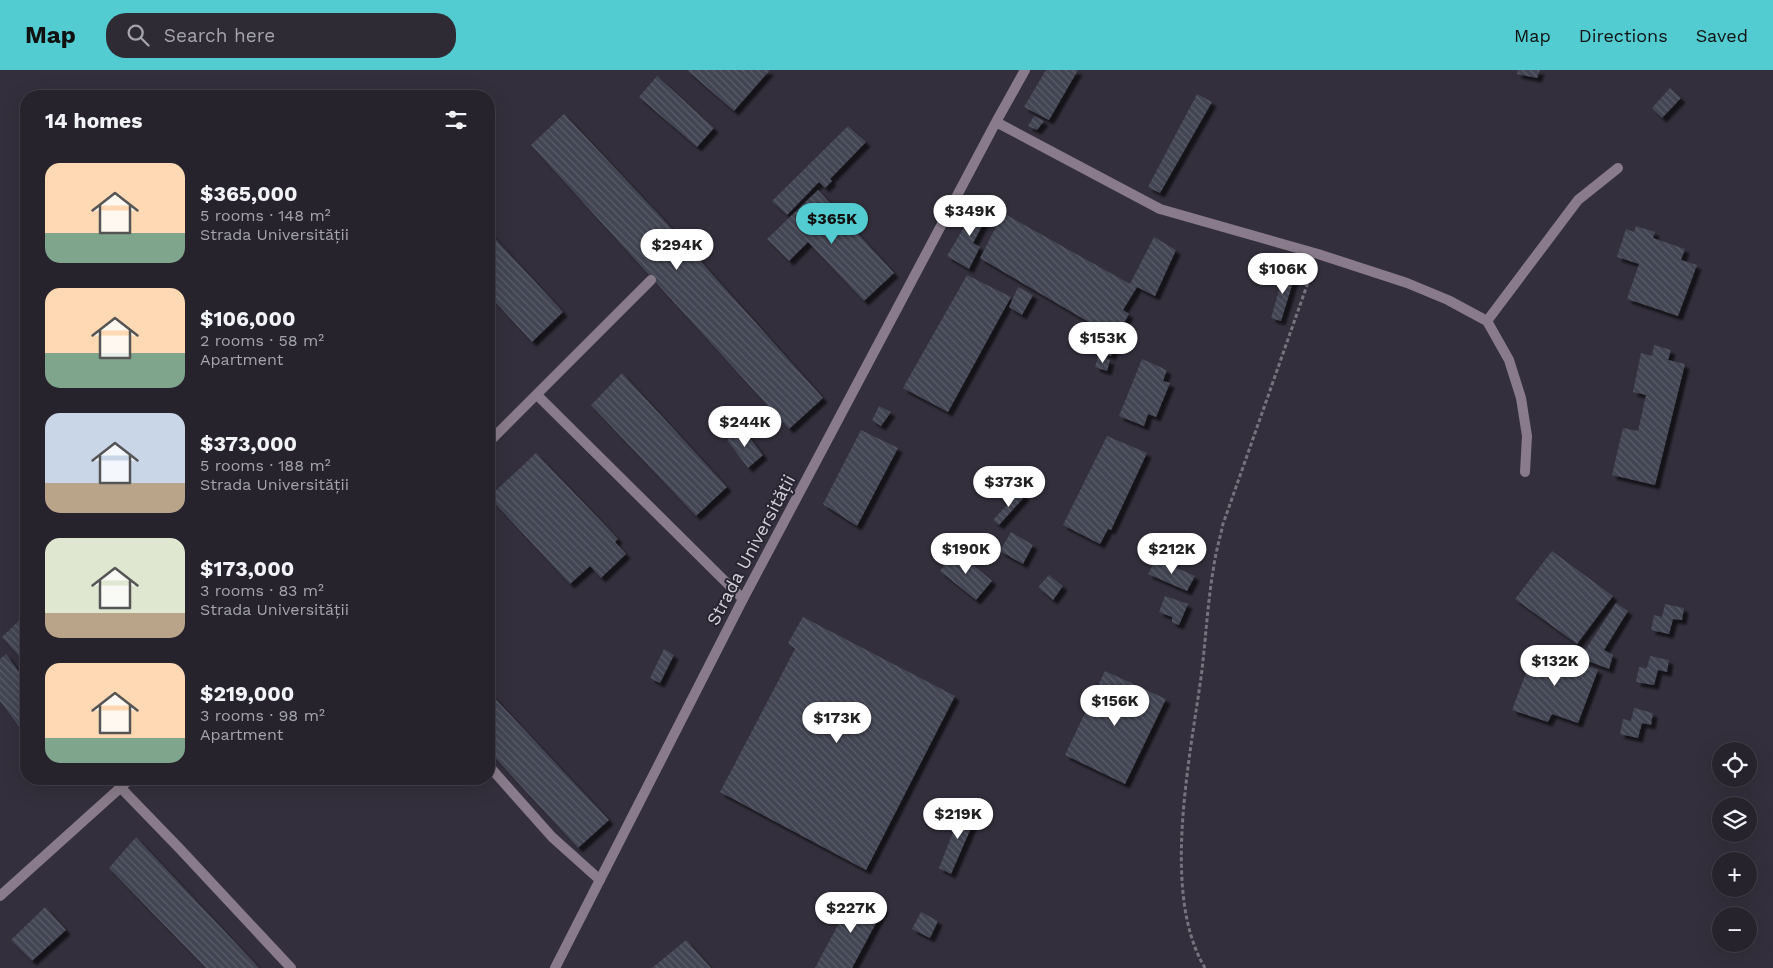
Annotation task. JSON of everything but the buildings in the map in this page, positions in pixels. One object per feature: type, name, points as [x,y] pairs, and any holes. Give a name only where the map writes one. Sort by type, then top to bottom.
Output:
[{"type":"street","name":"Strada Universității","points":[[555,968],[744,599],[996,122],[1026,70]]},
{"type":"street","points":[[996,122],[1160,209],[1318,254],[1407,283],[1448,300],[1487,321],[1509,360],[1521,398],[1527,436],[1525,472]]},
{"type":"street","points":[[1487,321],[1578,200],[1618,168]]},
{"type":"street","points":[[495,436],[651,280]]},
{"type":"street","points":[[537,395],[744,599]]},
{"type":"street","points":[[495,773],[552,837],[600,880]]},
{"type":"street","points":[[0,896],[122,785]]},
{"type":"street","points":[[120,787],[292,968]]},
{"type":"path","points":[[1205,968],[1197,955],[1186,918],[1180,865],[1186,789],[1214,564],[1223,524],[1318,254]]}]
